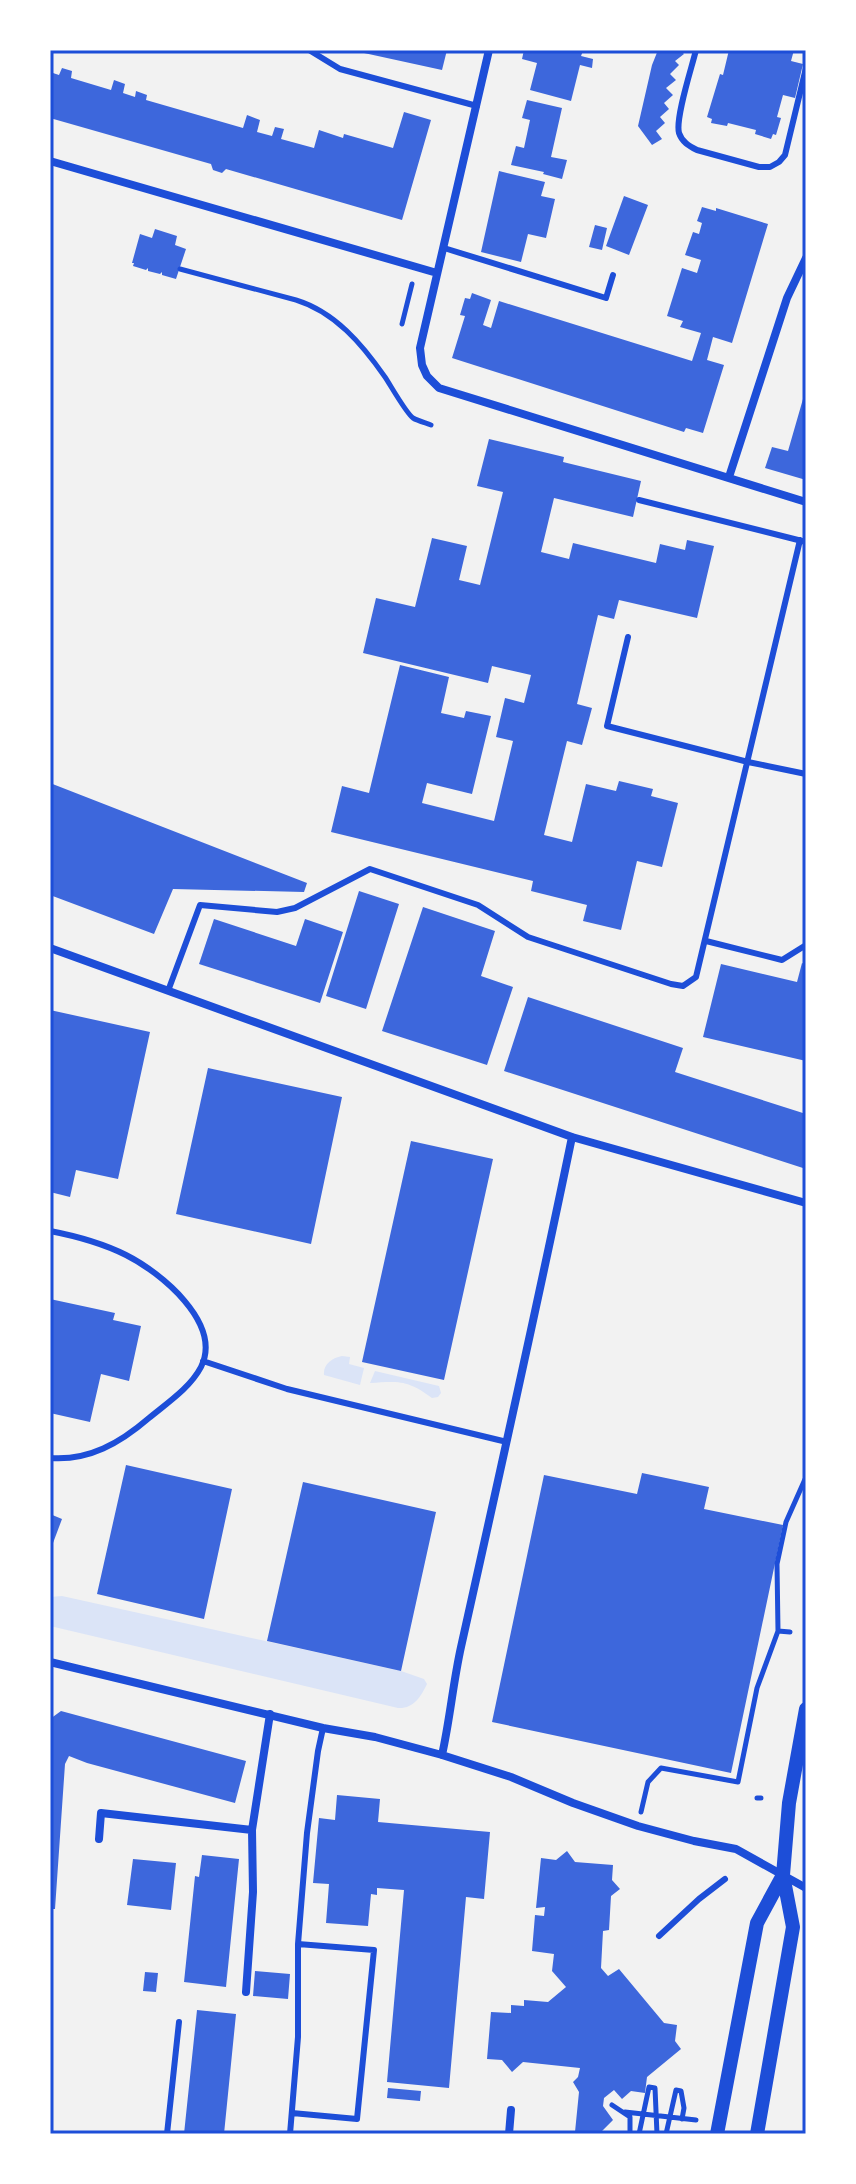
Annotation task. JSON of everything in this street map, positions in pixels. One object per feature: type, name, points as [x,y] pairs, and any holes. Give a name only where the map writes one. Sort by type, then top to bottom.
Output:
[{"type":"street","points":[[489,50],[420,348],[427,376],[439,388],[806,502]]},
{"type":"street","points":[[50,161],[437,273]]},
{"type":"street","points":[[729,477],[787,298],[806,258]]},
{"type":"street","points":[[50,948],[572,1137],[806,1203]]},
{"type":"street","points":[[442,1755],[459,1655],[530,1344],[572,1137]]},
{"type":"street","points":[[50,1662],[442,1755],[511,1777],[638,1826],[736,1849],[806,1888]]},
{"type":"street","points":[[757,2134],[793,1927],[783,1875],[789,1803],[806,1709]]},
{"type":"street","points":[[246,1992],[253,1892],[252,1830],[270,1714]]},
{"type":"street","points":[[99,1839],[101,1813],[252,1830]]},
{"type":"street","points":[[717,2134],[757,1923],[783,1875]]},
{"type":"street","points":[[509,2134],[511,2110]]},
{"type":"lane","points":[[309,50],[340,69],[477,106]]},
{"type":"lane","points":[[696,50],[678,121],[681,138],[697,150],[759,167],[773,165],[785,155],[806,68]]},
{"type":"lane","points":[[444,248],[606,298],[613,275]]},
{"type":"lane","points":[[168,991],[200,905],[277,912],[295,908],[370,869],[478,905],[528,937],[671,984],[683,986],[696,977],[803,541],[639,500]]},
{"type":"lane","points":[[628,637],[607,726],[806,774]]},
{"type":"lane","points":[[706,941],[782,960],[806,945]]},
{"type":"lane","points":[[50,1231],[82,1238],[116,1251],[163,1280],[188,1305],[203,1328],[206,1346],[201,1368],[185,1387],[137,1429],[89,1455],[50,1458]]},
{"type":"lane","points":[[203,1361],[287,1389],[507,1442]]},
{"type":"lane","points":[[290,2134],[298,2037],[298,1944],[307,1833],[323,1728]]},
{"type":"lane","points":[[659,1936],[725,1879]]},
{"type":"lane","points":[[292,2113],[357,2119],[374,1950],[298,1944]]},
{"type":"lane","points":[[167,2134],[179,2022]]},
{"type":"path","points":[[180,269],[296,300],[329,315],[369,356],[412,418],[431,425]]},
{"type":"path","points":[[638,1826],[648,1782],[661,1768],[738,1782],[757,1688],[778,1631],[777,1564],[786,1522],[806,1477]]},
{"type":"path","points":[[778,1631],[790,1632]]},
{"type":"path","points":[[639,2134],[649,2087],[655,2088],[657,2134]]},
{"type":"path","points":[[666,2134],[676,2090],[681,2091],[682,2119]]},
{"type":"path","points":[[612,2105],[630,2117],[630,2134]]},
{"type":"path","points":[[625,2112],[696,2120]]},
{"type":"shaded area","points":[[342,1356],[350,1357],[349,1364],[364,1368],[360,1385],[324,1375],[329,1362]]},
{"type":"shaded area","points":[[375,1371],[439,1386],[441,1393],[432,1398],[403,1383],[370,1383]]},
{"type":"shaded area","points":[[62,1596],[401,1671],[424,1679],[427,1684],[416,1701],[398,1708],[50,1626],[50,1597]]},
{"type":"building","points":[[365,50],[447,50],[442,70],[364,53]]},
{"type":"building","points":[[524,50],[583,51],[581,56],[593,59],[592,68],[580,65],[571,101],[530,90],[537,63],[522,59]]},
{"type":"building","points":[[658,50],[680,50],[684,54],[675,61],[679,65],[670,74],[676,80],[666,88],[673,95],[664,103],[669,109],[660,117],[665,123],[656,131],[662,139],[652,145],[638,126]]},
{"type":"building","points":[[729,50],[794,50],[791,61],[803,64],[795,98],[783,95],[777,117],[781,118],[776,135],[773,134],[771,139],[755,134],[756,130],[728,123],[727,126],[711,123],[712,119],[707,117]]},
{"type":"building","points":[[62,68],[72,71],[71,78],[111,90],[114,80],[125,84],[123,93],[135,97],[136,91],[147,95],[146,100],[243,128],[247,115],[260,120],[257,132],[272,136],[275,127],[284,129],[281,139],[314,148],[319,130],[393,148],[404,112],[431,120],[402,220],[226,169],[222,173],[213,170],[211,164],[50,118],[50,72],[59,75]]},
{"type":"building","points":[[527,100],[562,108],[551,157],[567,160],[562,179],[511,165],[516,146],[524,148],[530,120],[522,118]]},
{"type":"building","points":[[499,171],[545,182],[541,196],[555,199],[546,238],[528,234],[521,262],[481,252]]},
{"type":"building","points":[[624,196],[648,205],[629,255],[606,246]]},
{"type":"building","points":[[702,207],[716,211],[716,208],[768,224],[732,343],[713,337],[707,360],[724,365],[703,433],[686,428],[684,432],[452,358],[465,316],[460,315],[465,298],[470,299],[472,293],[491,300],[483,325],[491,328],[499,301],[692,361],[701,333],[680,327],[683,321],[667,316],[682,268],[697,273],[701,260],[685,255],[693,232],[699,234],[702,223],[697,221]]},
{"type":"building","points":[[595,225],[607,228],[602,250],[589,247]]},
{"type":"building","points":[[155,229],[177,236],[175,245],[186,249],[176,279],[162,275],[162,272],[133,266],[140,234],[152,238]]},
{"type":"building","points":[[805,392],[806,480],[765,468],[772,447],[788,451]]},
{"type":"building","points":[[489,439],[564,457],[563,462],[641,481],[633,517],[554,498],[541,552],[569,559],[573,543],[656,563],[660,544],[685,550],[687,540],[714,546],[697,618],[619,600],[614,619],[598,615],[577,704],[592,708],[582,745],[567,741],[544,835],[572,842],[586,784],[616,791],[619,781],[653,789],[651,796],[678,803],[662,867],[637,861],[621,930],[583,921],[587,905],[531,891],[533,881],[331,832],[342,786],[369,793],[400,665],[449,677],[441,713],[464,718],[466,711],[491,716],[472,794],[427,783],[422,803],[494,821],[513,741],[496,737],[505,698],[524,703],[531,675],[492,666],[488,683],[363,653],[376,598],[415,607],[432,538],[467,546],[459,580],[480,585],[503,492],[477,486]]},
{"type":"building","points":[[50,783],[307,883],[304,892],[173,889],[154,934],[50,895]]},
{"type":"building","points":[[359,891],[399,904],[366,1009],[326,996]]},
{"type":"building","points":[[423,907],[495,931],[481,976],[513,987],[487,1065],[382,1031]]},
{"type":"building","points":[[214,919],[296,946],[305,919],[343,932],[320,1003],[199,964]]},
{"type":"building","points":[[802,963],[806,965],[806,1061],[703,1037],[721,964],[797,982]]},
{"type":"building","points":[[528,997],[683,1048],[675,1072],[806,1114],[806,1169],[504,1071]]},
{"type":"building","points":[[50,1010],[150,1032],[118,1179],[76,1170],[70,1197],[50,1192]]},
{"type":"building","points":[[208,1068],[342,1097],[311,1244],[176,1214]]},
{"type":"building","points":[[411,1141],[493,1159],[444,1380],[362,1362]]},
{"type":"building","points":[[50,1299],[115,1313],[113,1320],[141,1326],[129,1381],[101,1374],[90,1422],[50,1413]]},
{"type":"building","points":[[126,1465],[232,1489],[204,1619],[97,1594]]},
{"type":"building","points":[[642,1473],[709,1487],[704,1509],[783,1525],[731,1773],[492,1722],[544,1475],[637,1494]]},
{"type":"building","points":[[303,1482],[436,1512],[401,1671],[267,1641]]},
{"type":"building","points":[[50,1514],[62,1519],[50,1551]]},
{"type":"building","points":[[61,1711],[246,1761],[235,1803],[69,1756],[65,1764],[55,1909],[50,1909],[50,1719]]},
{"type":"building","points":[[337,1795],[380,1799],[378,1822],[490,1832],[484,1899],[466,1897],[449,2088],[387,2082],[404,1890],[377,1888],[377,1895],[371,1894],[368,1926],[326,1923],[329,1884],[313,1883],[319,1818],[335,1820]]},
{"type":"building","points":[[567,1851],[575,1862],[613,1865],[612,1880],[620,1889],[611,1896],[609,1930],[603,1931],[601,1968],[608,1976],[619,1969],[664,2023],[677,2025],[675,2041],[681,2049],[647,2077],[645,2093],[631,2091],[622,2099],[614,2090],[604,2098],[603,2106],[613,2120],[600,2133],[575,2132],[579,2092],[573,2082],[580,2068],[523,2062],[512,2072],[502,2060],[487,2059],[491,2012],[511,2013],[511,2005],[524,2006],[524,2000],[548,2002],[566,1987],[552,1971],[554,1954],[532,1951],[535,1915],[544,1916],[545,1907],[536,1908],[541,1858],[556,1860]]},
{"type":"building","points":[[202,1855],[239,1859],[226,1987],[184,1982],[195,1876],[199,1877]]},
{"type":"building","points":[[133,1859],[176,1863],[171,1910],[127,1905]]},
{"type":"building","points":[[255,1971],[290,1974],[288,1999],[253,1996]]},
{"type":"building","points":[[145,1972],[158,1973],[156,1992],[143,1991]]},
{"type":"building","points":[[197,2010],[236,2014],[224,2134],[184,2134]]},
{"type":"building","points":[[388,2088],[421,2091],[420,2101],[387,2098]]}]
